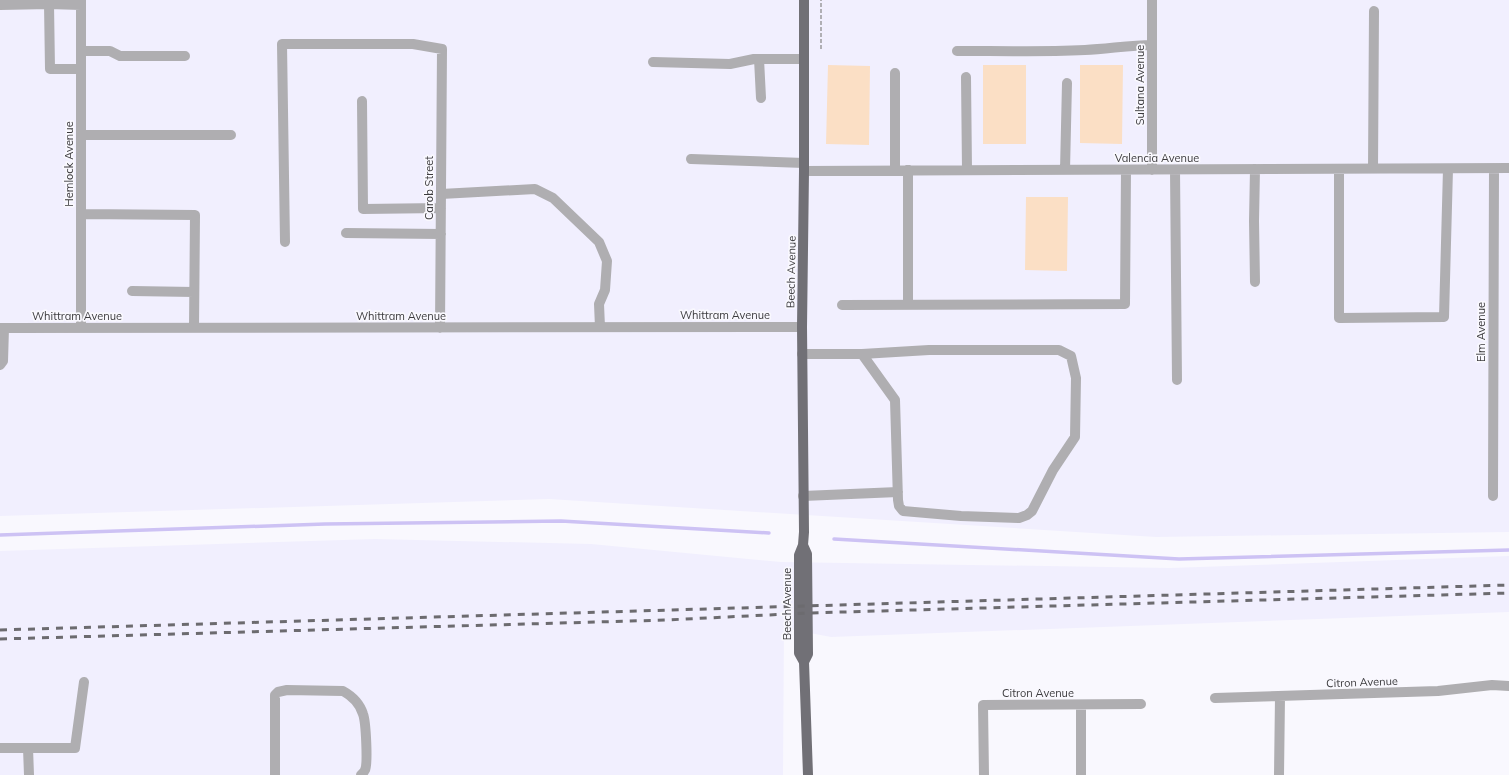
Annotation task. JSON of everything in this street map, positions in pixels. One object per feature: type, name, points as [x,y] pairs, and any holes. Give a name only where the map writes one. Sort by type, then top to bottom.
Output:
[{"type":"main road","name":"Beech Avenue","points":[[804,0],[802,354],[804,496],[803,545],[807,554],[808,605],[808,654],[804,662],[808,775]]},
{"type":"street","name":"Sultana Avenue","points":[[1152,0],[1152,170]]},
{"type":"street","points":[[0,5],[81,2]]},
{"type":"street","name":"Hemlock Avenue","points":[[81,2],[81,328]]},
{"type":"street","points":[[49,4],[50,69],[81,69]]},
{"type":"street","points":[[1373,169],[1374,11]]},
{"type":"street","name":"Carob Street","points":[[285,242],[282,44],[413,44],[442,49],[440,328]]},
{"type":"street","points":[[956,51],[1034,52],[1152,45]]},
{"type":"street","points":[[81,51],[110,51],[120,56],[185,56]]},
{"type":"street","points":[[654,62],[730,64],[759,59],[804,59]]},
{"type":"street","points":[[759,59],[760,98]]},
{"type":"street","points":[[895,72],[895,171]]},
{"type":"street","points":[[966,77],[967,170]]},
{"type":"street","points":[[1065,170],[1067,83]]},
{"type":"street","points":[[362,101],[363,209],[441,208]]},
{"type":"street","points":[[81,135],[231,135]]},
{"type":"street","name":"Valencia Avenue","points":[[692,159],[804,167],[895,171],[1509,168]]},
{"type":"street","name":"Elm Avenue","points":[[1493,496],[1494,168]]},
{"type":"street","points":[[1255,169],[1255,282]]},
{"type":"street","points":[[1339,169],[1339,318],[1444,317],[1448,169]]},
{"type":"street","points":[[908,170],[908,305]]},
{"type":"street","points":[[842,305],[1125,304],[1126,170]]},
{"type":"street","points":[[1175,170],[1177,380]]},
{"type":"street","points":[[441,194],[535,189],[554,198],[599,242],[606,260],[605,290],[599,304],[600,327]]},
{"type":"street","points":[[81,214],[195,215],[194,328]]},
{"type":"street","points":[[346,233],[440,234]]},
{"type":"street","points":[[132,291],[194,292]]},
{"type":"street","name":"Whittram Avenue","points":[[2,328],[802,327]]},
{"type":"street","points":[[0,365],[3,361],[2,328]]},
{"type":"street","points":[[802,354],[862,354],[929,350],[1059,350],[1071,356],[1076,378],[1075,437],[1053,470],[1032,510],[1027,515],[1019,518],[962,516],[903,511],[899,506],[898,492],[896,400],[862,354]]},
{"type":"street","points":[[804,496],[898,492]]},
{"type":"street","points":[[0,748],[75,748],[84,682]]},
{"type":"street","name":"Citron Avenue","points":[[1215,698],[1438,691],[1492,685],[1509,686]]},
{"type":"street","points":[[276,775],[275,695],[278,692],[287,690],[343,691],[356,701],[363,714],[366,739],[366,769],[361,775]]},
{"type":"street","points":[[1279,775],[1280,697]]},
{"type":"street","name":"Citron Avenue","points":[[984,775],[983,705],[1140,704]]},
{"type":"street","points":[[1081,705],[1081,775]]},
{"type":"street","points":[[28,748],[29,775]]},
{"type":"path","points":[[821,0],[821,50]]},
{"type":"shaded area","points":[[0,0],[1509,0],[1509,532],[1156,537],[549,499],[0,516]]},
{"type":"shaded area","points":[[375,539],[591,544],[781,562],[1170,568],[1509,556],[1509,612],[831,637],[784,628],[783,775],[0,775],[0,551]]},
{"type":"building","points":[[828,65],[870,66],[869,145],[826,144]]},
{"type":"building","points":[[983,65],[1026,65],[1026,144],[983,144]]},
{"type":"building","points":[[1080,65],[1123,65],[1122,144],[1080,143]]},
{"type":"building","points":[[1026,197],[1068,197],[1067,271],[1025,270]]},
{"type":"waterway","points":[[0,535],[325,524],[561,521],[769,533]]},
{"type":"waterway","points":[[834,539],[1179,559],[1509,550]]},
{"type":"railway","points":[[0,630],[1509,585]]},
{"type":"railway","points":[[0,639],[666,620],[808,613],[1509,593]]}]
